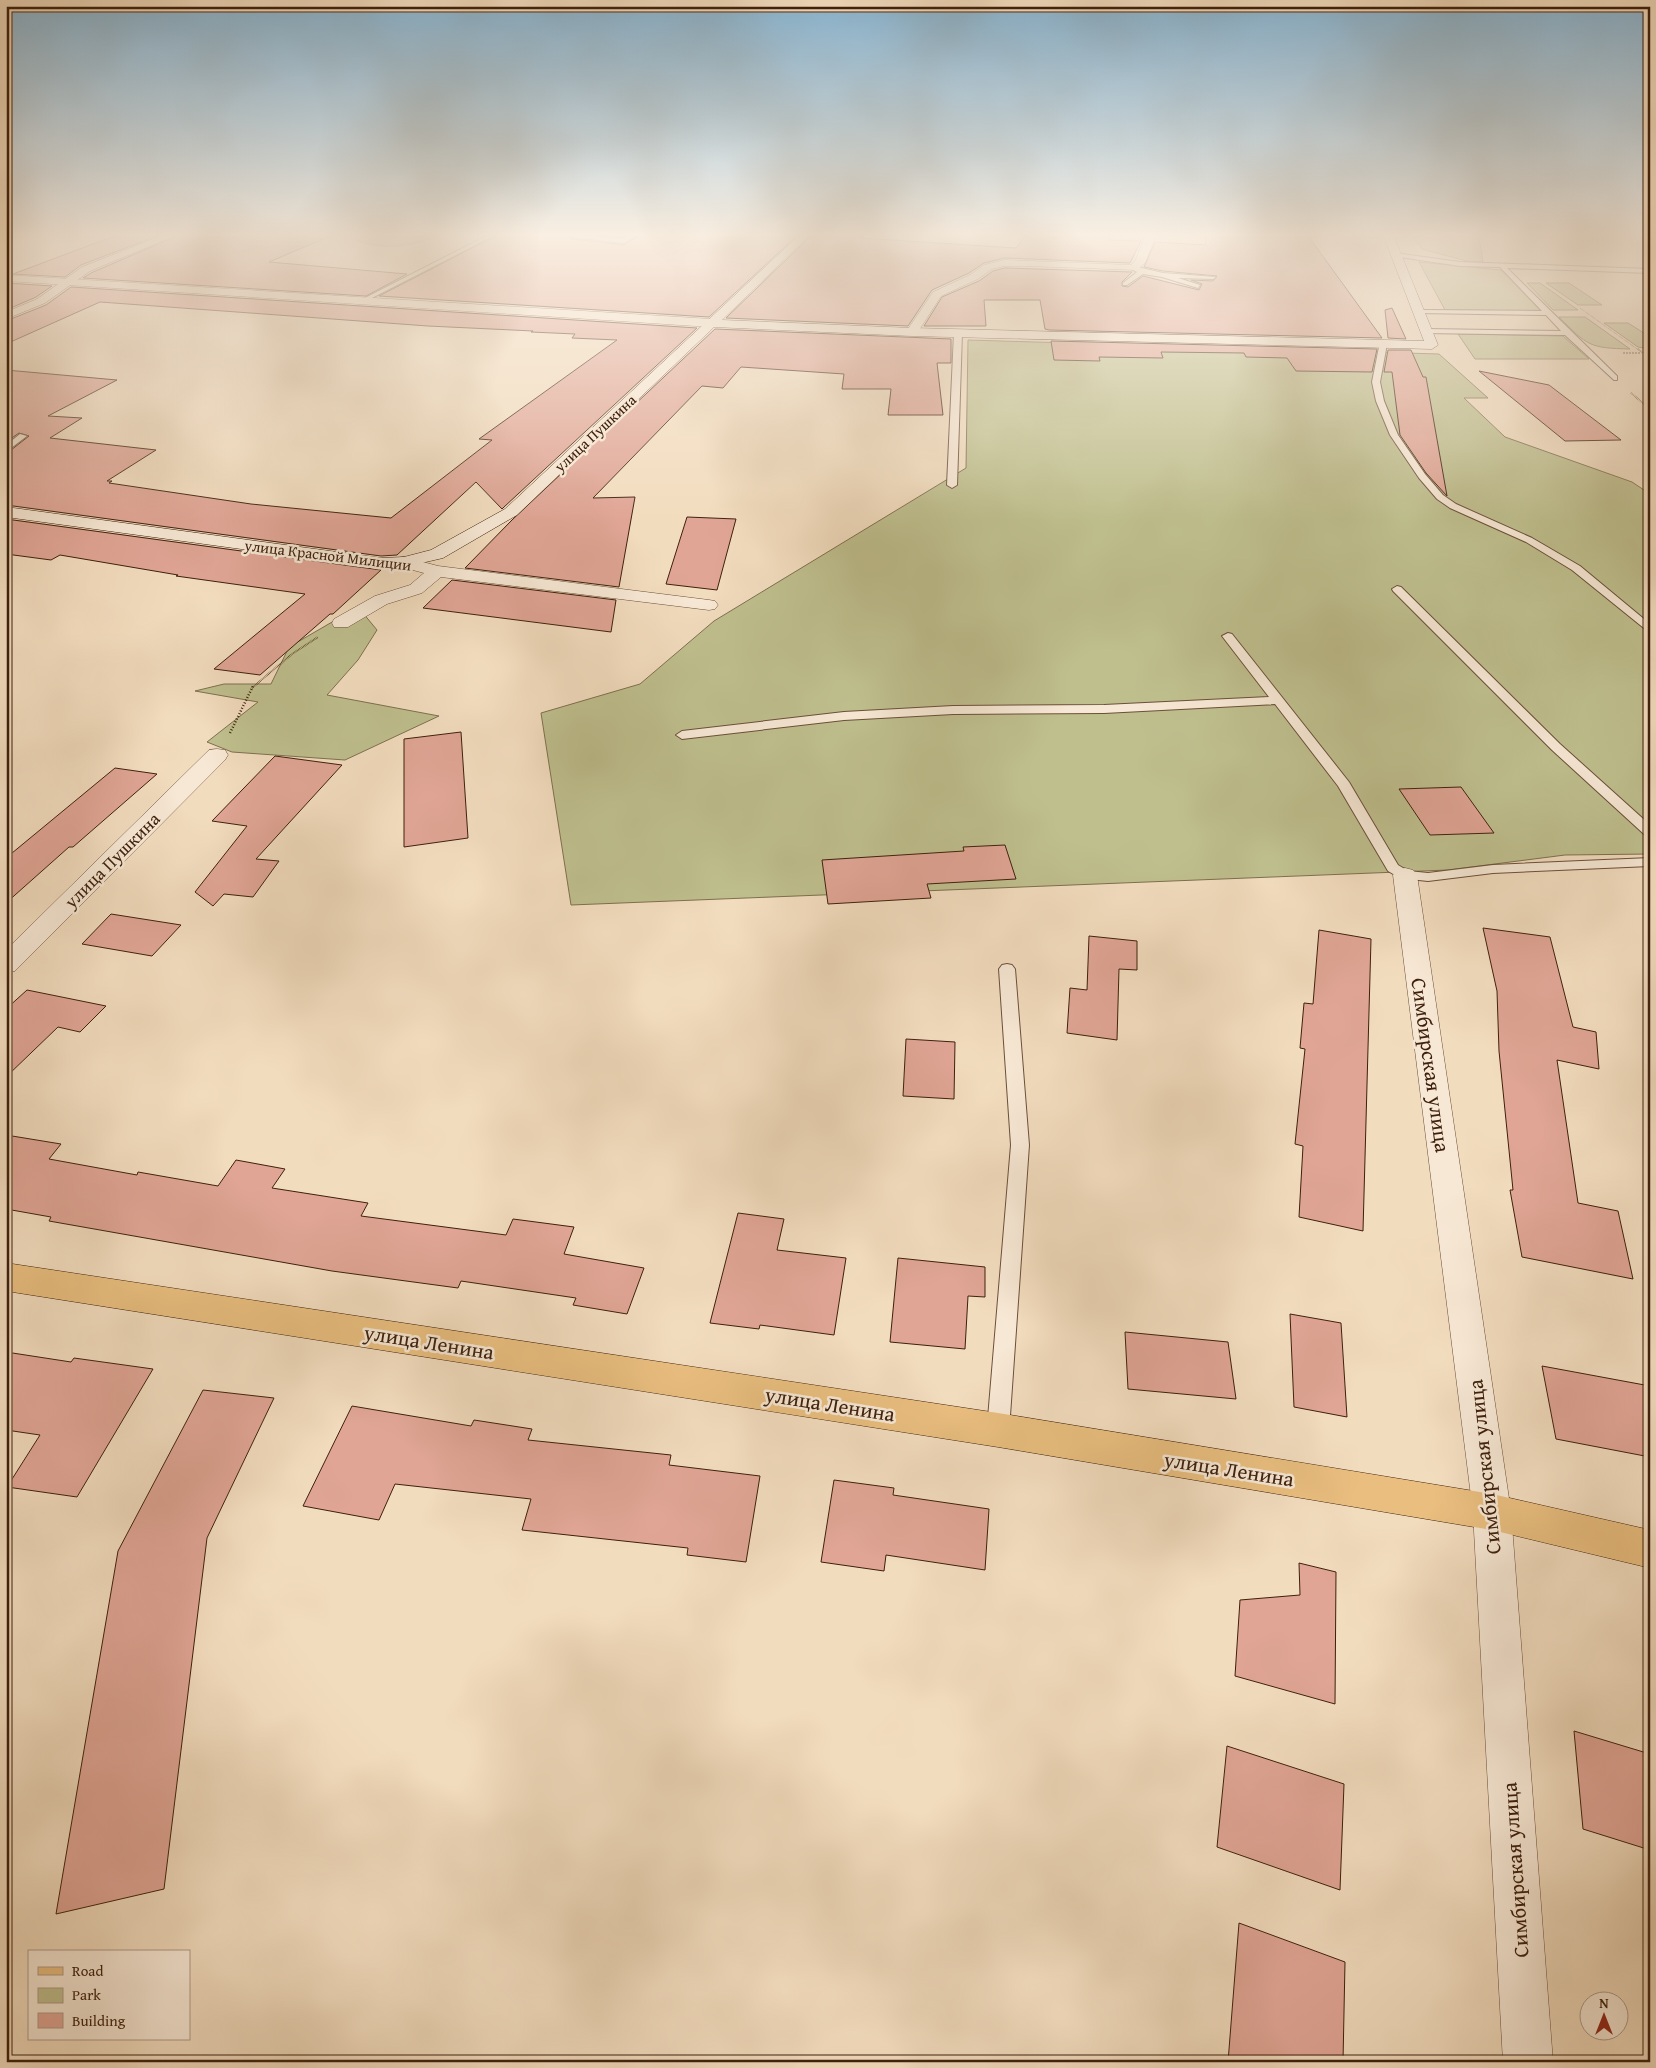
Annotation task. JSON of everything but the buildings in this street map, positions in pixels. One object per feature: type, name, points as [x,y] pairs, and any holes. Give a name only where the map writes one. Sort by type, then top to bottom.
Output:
[{"type":"main road","name":"улица Ленина","points":[[6,1277],[998,1430],[1492,1512],[1650,1549]]},
{"type":"street","name":"улица Пушкина","points":[[404,562],[437,554],[511,512],[705,329]]},
{"type":"street","points":[[834,329],[1432,345],[1426,331]]},
{"type":"street","points":[[912,332],[914,329]]},
{"type":"street","name":"улица Красной Милиции","points":[[6,512],[354,561],[404,562],[437,571],[709,605]]},
{"type":"street","points":[[341,623],[381,600],[416,589],[437,571]]},
{"type":"street","name":"улица Пушкина","points":[[6,965],[217,755]]},
{"type":"street","name":"Симбирская улица","points":[[1406,875],[1492,1512],[1528,2062]]},
{"type":"lane","points":[[1563,329],[1614,378]]},
{"type":"lane","points":[[1426,331],[1567,333]]},
{"type":"lane","points":[[952,485],[958,333]]},
{"type":"lane","points":[[1383,344],[1376,382],[1380,401],[1394,435],[1422,476],[1440,498],[1453,506],[1529,540],[1576,568],[1650,630]]},
{"type":"lane","points":[[6,448],[23,436]]},
{"type":"lane","points":[[1397,589],[1556,747],[1650,832]]},
{"type":"lane","points":[[1228,636],[1344,785],[1393,868],[1406,875],[1428,877],[1493,869],[1650,862]]},
{"type":"lane","points":[[682,735],[854,716],[953,710],[1104,709],[1279,700]]},
{"type":"lane","points":[[998,1430],[1020,1145],[1006,969]]},
{"type":"path","points":[[234,726],[254,686],[292,654]]},
{"type":"green space","points":[[1571,329],[1601,329],[1630,349],[1597,346],[1583,340]]},
{"type":"green space","points":[[1612,329],[1637,329],[1650,337],[1650,349],[1638,347]]},
{"type":"green space","points":[[1458,334],[1563,336],[1589,359],[1475,359]]},
{"type":"green space","points":[[968,340],[1439,354],[1488,398],[1464,398],[1505,437],[1632,482],[1650,494],[1650,854],[1565,855],[1448,870],[571,905],[541,713],[640,684],[714,621],[966,468]]},
{"type":"green space","points":[[358,607],[377,630],[358,660],[327,695],[439,716],[345,760],[232,752],[207,742],[258,702],[195,691],[224,684],[271,684],[289,647]]}]
